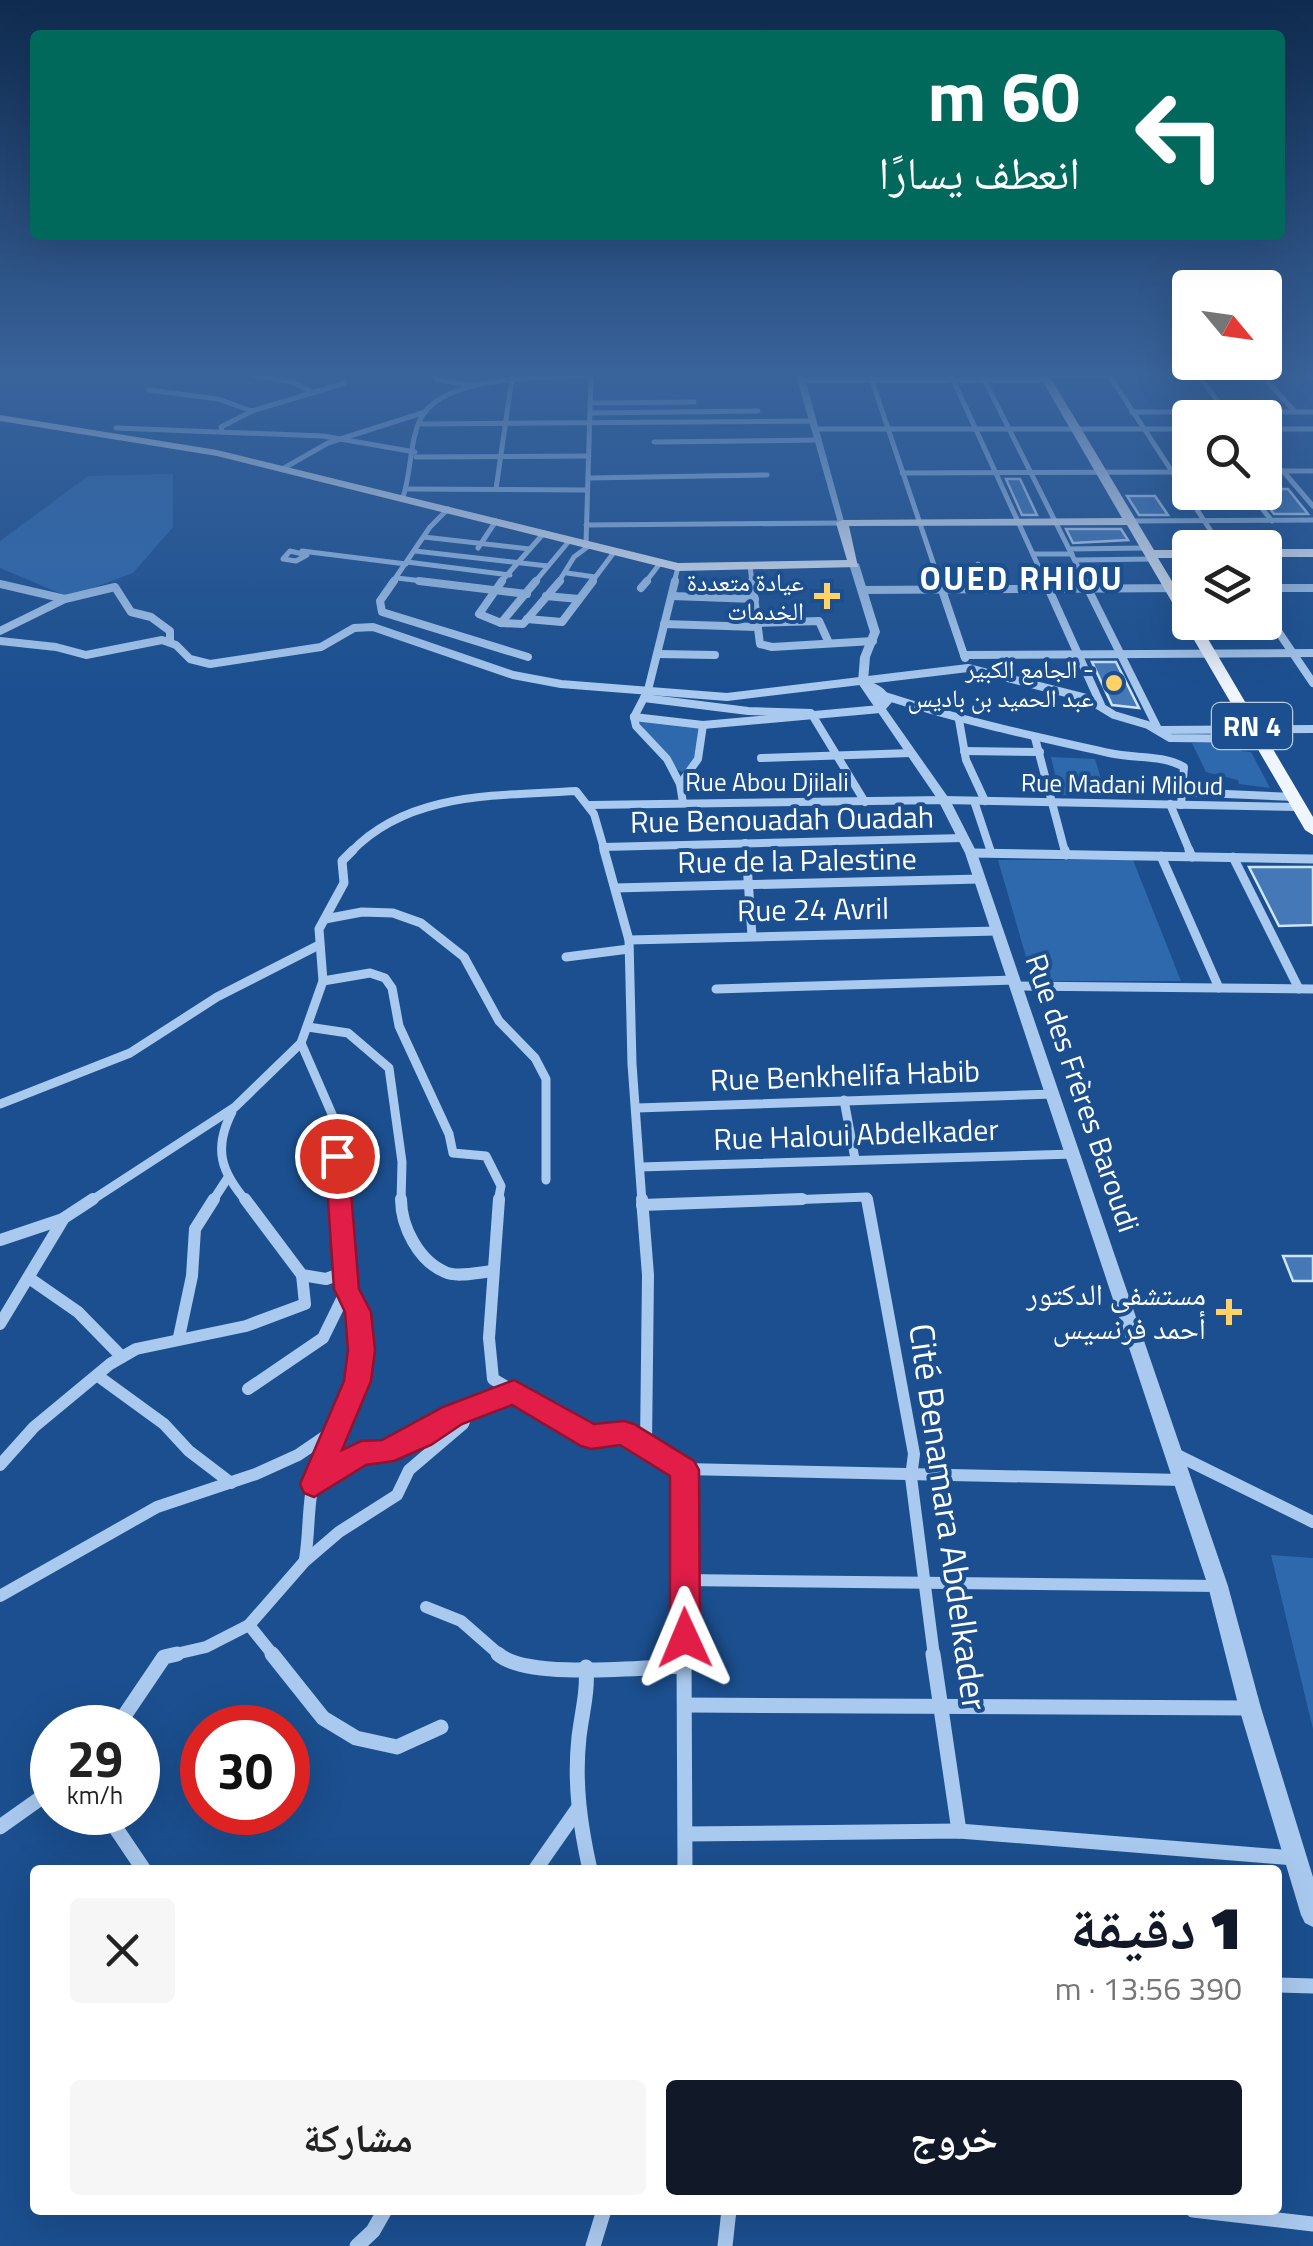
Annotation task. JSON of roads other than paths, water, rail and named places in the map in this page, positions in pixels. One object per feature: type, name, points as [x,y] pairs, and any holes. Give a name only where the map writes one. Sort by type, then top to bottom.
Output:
[{"type":"main road","points":[[341,480],[405,493],[496,522],[678,566],[854,564],[842,523],[1129,521]]},
{"type":"main road","name":"RN 4","points":[[1106,480],[1172,591]]},
{"type":"main road","points":[[1282,553],[1313,553]]},
{"type":"main road","points":[[1150,554],[1172,554]]},
{"type":"main road","name":"RN 4","points":[[1201,640],[1313,830]]},
{"type":"street","points":[[409,480],[405,493],[588,490]]},
{"type":"street","points":[[496,490],[497,480]]},
{"type":"street","points":[[544,533],[479,614],[518,626],[567,574],[574,557],[588,544],[588,480]]},
{"type":"street","points":[[586,525],[842,523],[830,480]]},
{"type":"street","points":[[904,480],[968,668]]},
{"type":"street","points":[[999,480],[1100,705]]},
{"type":"street","points":[[1033,480],[1158,730]]},
{"type":"street","points":[[1175,480],[1210,530]]},
{"type":"street","points":[[1291,480],[1313,506]]},
{"type":"street","points":[[373,627],[382,612],[380,602],[424,536],[448,509]]},
{"type":"street","points":[[1264,510],[1272,520]]},
{"type":"street","points":[[1129,521],[1313,520]]},
{"type":"street","points":[[470,556],[496,522]]},
{"type":"street","points":[[424,536],[530,549]]},
{"type":"street","points":[[502,623],[570,540]]},
{"type":"street","points":[[302,551],[510,575]]},
{"type":"street","points":[[415,551],[548,566]]},
{"type":"street","points":[[527,619],[558,623],[615,551]]},
{"type":"street","points":[[1034,554],[1150,554]]},
{"type":"street","points":[[1072,554],[1150,554]]},
{"type":"street","points":[[641,588],[661,562]]},
{"type":"street","points":[[854,564],[875,632],[865,658],[863,683]]},
{"type":"street","points":[[978,564],[988,589]]},
{"type":"street","points":[[678,566],[658,654],[634,718],[636,726],[667,759],[680,784],[683,803]]},
{"type":"street","points":[[750,566],[759,643],[768,647],[828,640],[873,641]]},
{"type":"street","points":[[567,574],[595,576]]},
{"type":"street","points":[[397,578],[527,594]]},
{"type":"street","points":[[0,584],[65,599]]},
{"type":"street","points":[[0,631],[65,599],[114,587],[132,612],[151,617],[170,631],[170,642]]},
{"type":"street","points":[[862,590],[1170,588]]},
{"type":"street","points":[[1282,588],[1313,588]]},
{"type":"street","points":[[546,596],[579,599]]},
{"type":"street","points":[[672,596],[755,599]]},
{"type":"street","points":[[382,612],[528,657]]},
{"type":"street","points":[[664,624],[818,621],[828,640]]},
{"type":"street","points":[[0,641],[56,647],[86,656],[151,641],[170,642],[199,663],[228,663],[322,647],[354,628],[373,627],[513,675],[748,711],[798,709],[815,716],[865,802]]},
{"type":"street","points":[[1282,636],[1313,682]]},
{"type":"street","points":[[964,655],[1313,653]]},
{"type":"street","points":[[658,654],[715,655]]},
{"type":"street","points":[[646,694],[727,698],[968,668],[1100,705],[1114,716],[1158,730],[1170,738],[1313,729]]},
{"type":"street","name":"Rue des Frères Baroudi","points":[[863,683],[882,702],[944,800],[980,879],[1218,1586],[1313,1916]]},
{"type":"street","points":[[725,708],[727,698]]},
{"type":"street","points":[[634,718],[703,725],[745,723],[815,716],[882,702],[1117,755],[1177,761],[1184,767],[1181,804]]},
{"type":"street","points":[[745,723],[748,711]]},
{"type":"street","points":[[959,720],[990,854]]},
{"type":"street","points":[[680,784],[698,758],[703,725]]},
{"type":"street","points":[[1036,738],[1066,855]]},
{"type":"street","points":[[964,751],[1040,752]]},
{"type":"street","points":[[762,758],[911,753]]},
{"type":"street","name":"Rue Abou Djilali","points":[[325,919],[344,884],[342,861],[379,826],[421,806],[576,790],[590,804],[944,800]]},
{"type":"street","name":"Rue Madani Miloud","points":[[1181,792],[1296,802]]},
{"type":"street","name":"Rue Madani Miloud","points":[[944,800],[1296,802]]},
{"type":"street","points":[[590,804],[629,944],[648,1276],[646,1445]]},
{"type":"street","points":[[1170,804],[1192,857]]},
{"type":"street","points":[[744,843],[752,936]]},
{"type":"street","name":"Rue Benouadah Ouadah","points":[[603,846],[967,846],[990,854],[1313,858]]},
{"type":"street","points":[[1161,856],[1220,988]]},
{"type":"street","points":[[1233,857],[1299,989]]},
{"type":"street","name":"Rue de la Palestine","points":[[615,888],[980,879]]},
{"type":"street","points":[[0,1239],[64,1218],[235,1107],[301,1043],[322,981],[317,946],[325,919],[362,912],[392,913],[421,922],[464,956],[500,1020],[535,1058],[546,1078],[546,1180]]},
{"type":"street","name":"Rue 24 Avril","points":[[566,956],[629,944],[752,936],[998,930]]},
{"type":"street","points":[[0,1104],[130,1053],[217,997],[317,946]]},
{"type":"street","points":[[322,981],[370,972],[385,978],[392,988],[399,1026],[449,1134],[453,1153],[486,1156],[501,1186],[490,1338],[493,1378],[591,1437],[624,1433],[684,1470],[1183,1480]]},
{"type":"street","points":[[716,989],[1016,983],[1313,989]]},
{"type":"street","points":[[308,1026],[348,1033],[389,1068],[402,1162],[401,1209],[421,1255],[447,1274],[493,1271]]},
{"type":"street","points":[[301,1043],[336,1121],[345,1272],[347,1289],[358,1312],[362,1350],[358,1381],[309,1497],[310,1537],[304,1562]]},
{"type":"street","name":"Rue Benkhelifa Habib","points":[[638,1108],[1053,1094]]},
{"type":"street","points":[[844,1100],[856,1159]]},
{"type":"street","points":[[0,1465],[34,1428],[136,1348],[246,1326],[305,1304],[302,1276],[267,1224],[227,1179],[218,1155],[223,1126],[235,1107]]},
{"type":"street","name":"Rue Haloui Abdelkader","points":[[640,1167],[1074,1154]]},
{"type":"street","points":[[179,1338],[192,1276],[195,1229],[227,1179]]},
{"type":"street","name":"Cité Benamara Abdelkader","points":[[642,1205],[867,1196],[914,1454],[911,1477],[923,1584],[958,1831]]},
{"type":"street","points":[[0,1324],[30,1278],[43,1244],[64,1218]]},
{"type":"street","points":[[302,1276],[326,1279],[345,1272]]},
{"type":"street","points":[[30,1278],[78,1312],[122,1357]]},
{"type":"street","points":[[248,1389],[323,1338],[347,1289]]},
{"type":"street","points":[[98,1376],[164,1424],[230,1483]]},
{"type":"street","points":[[314,1484],[361,1453],[384,1452],[514,1392]]},
{"type":"street","points":[[132,1705],[164,1657],[206,1647],[249,1625],[304,1562],[338,1532],[396,1495],[410,1470],[463,1424],[470,1410]]},
{"type":"street","points":[[0,1596],[158,1508],[298,1454],[336,1429]]},
{"type":"street","points":[[1174,1454],[1313,1522]]},
{"type":"street","points":[[684,1470],[685,1865]]},
{"type":"street","points":[[684,1580],[1218,1586]]},
{"type":"street","points":[[426,1608],[460,1621],[508,1663],[549,1669],[685,1666]]},
{"type":"street","points":[[249,1625],[323,1718],[356,1738],[397,1746],[442,1727]]},
{"type":"street","points":[[586,1667],[588,1694],[578,1736],[577,1810],[589,1865]]},
{"type":"street","points":[[686,1705],[1250,1708]]},
{"type":"street","points":[[0,1827],[30,1806]]},
{"type":"street","points":[[538,1865],[577,1810]]},
{"type":"street","points":[[686,1834],[958,1831],[1295,1858]]},
{"type":"street","points":[[120,1835],[141,1865]]},
{"type":"street","points":[[1282,1985],[1313,1986]]},
{"type":"street","points":[[357,2246],[382,2215]]},
{"type":"street","points":[[593,2246],[602,2215]]},
{"type":"street","points":[[725,2246],[728,2215]]},
{"type":"street","points":[[1236,2215],[1313,2224]]},
{"type":"place","name":"عيادة متعددة الخدمات","points":[[827,596]]},
{"type":"place","name":"الجامع الكبير - عبد الحميد بن باديس","points":[[1114,683]]},
{"type":"place","name":"مستشفى الدكتور أحمد فرنسيس","points":[[1229,1312]]},
{"type":"district","name":"OUED RHIOU","points":[[1022,579]]}]
